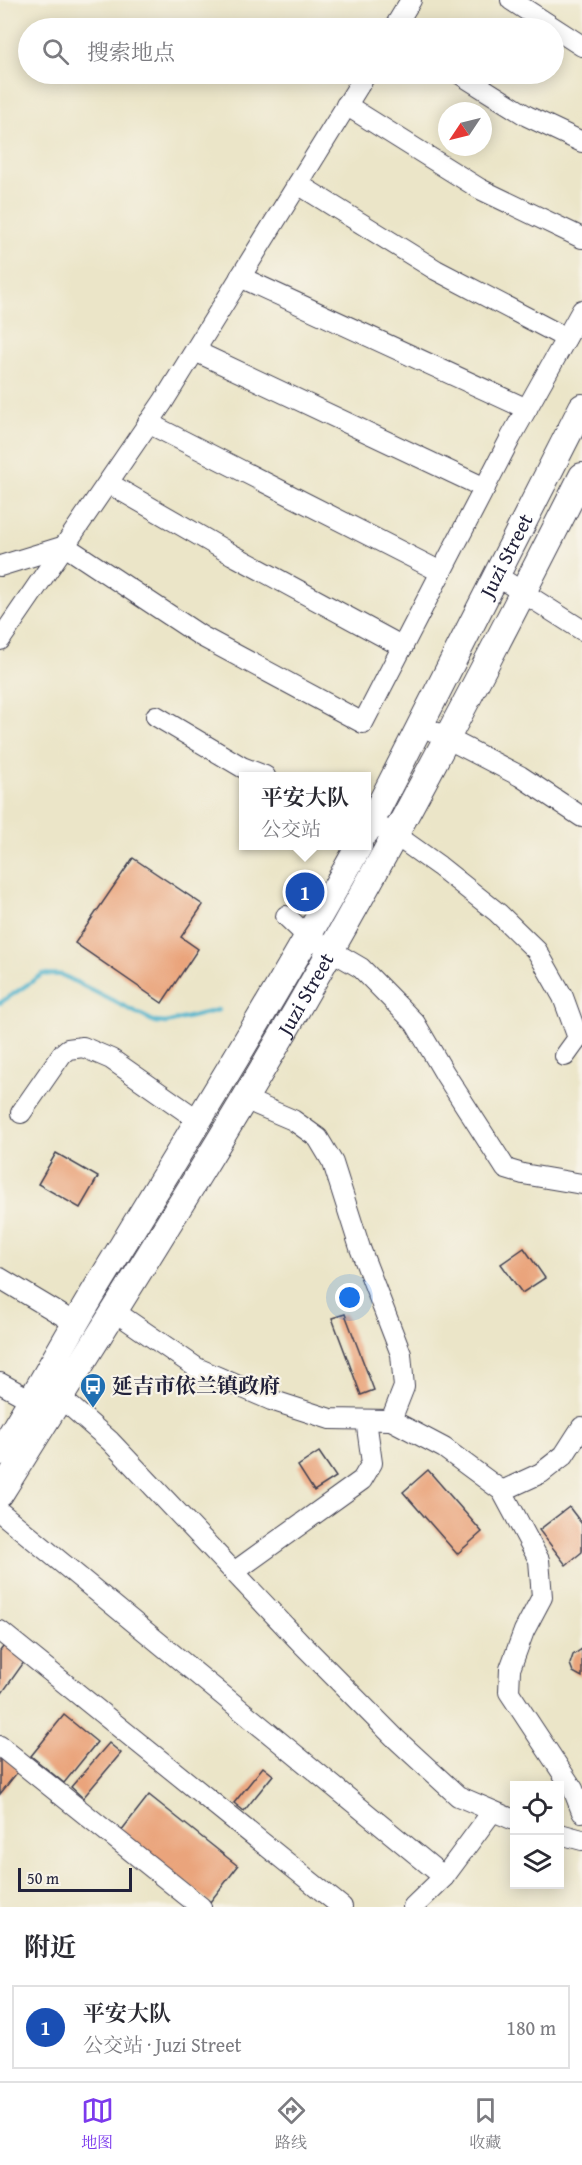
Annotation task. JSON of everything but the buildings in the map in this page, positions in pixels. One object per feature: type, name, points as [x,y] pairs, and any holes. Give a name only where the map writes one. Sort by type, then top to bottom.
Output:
[{"type":"main road","name":"Juzi Street","points":[[375,827],[421,725],[582,407]]},
{"type":"main road","name":"Juzi Street","points":[[375,827],[446,737],[582,476]]},
{"type":"main road","name":"Juzi Street","points":[[0,1494],[48,1402],[75,1323],[308,938],[357,850]]},
{"type":"main road","name":"Juzi Street","points":[[0,1452],[48,1402],[114,1311],[244,1098],[331,950],[367,850]]},
{"type":"street","points":[[400,18],[411,0]]},
{"type":"street","points":[[511,0],[539,18]]},
{"type":"street","points":[[564,34],[582,46]]},
{"type":"street","points":[[0,640],[195,351],[360,84]]},
{"type":"street","points":[[476,84],[527,116],[582,142]]},
{"type":"street","points":[[346,105],[480,189],[582,238]]},
{"type":"street","points":[[298,184],[436,270],[566,338]]},
{"type":"street","points":[[240,277],[527,409]]},
{"type":"street","points":[[64,546],[201,636],[363,723],[485,488],[582,310]]},
{"type":"street","points":[[195,351],[485,488]]},
{"type":"street","points":[[148,423],[441,572]]},
{"type":"street","points":[[108,483],[233,555],[403,647]]},
{"type":"street","points":[[0,566],[64,546]]},
{"type":"street","points":[[497,576],[582,630]]},
{"type":"street","points":[[156,716],[254,772]]},
{"type":"street","points":[[421,725],[519,776],[582,817]]},
{"type":"street","points":[[375,827],[498,913],[537,951],[563,997],[578,1038],[566,1056]]},
{"type":"street","points":[[286,916],[308,938],[361,968],[415,1023],[506,1169],[582,1184]]},
{"type":"street","points":[[21,1113],[62,1054],[68,1049],[83,1047],[111,1059],[198,1120]]},
{"type":"street","points":[[244,1098],[293,1120],[318,1138],[333,1163],[360,1248],[401,1354],[404,1387],[391,1420]]},
{"type":"street","points":[[0,1278],[75,1323]]},
{"type":"street","points":[[114,1311],[197,1368],[272,1400],[330,1419],[391,1420],[444,1448],[502,1491],[539,1560],[542,1597],[524,1631],[510,1670],[509,1692],[573,1789],[582,1812]]},
{"type":"street","points":[[0,1383],[48,1402],[110,1441],[301,1643],[405,1747],[458,1796],[510,1819]]},
{"type":"street","points":[[234,1572],[362,1480],[372,1463],[366,1420]]},
{"type":"street","points":[[502,1491],[541,1473],[564,1455],[582,1427]]},
{"type":"street","points":[[0,1512],[444,1877]]},
{"type":"street","points":[[0,1631],[342,1907]]},
{"type":"street","points":[[0,1746],[201,1907]]},
{"type":"street","points":[[413,1907],[444,1877],[492,1812]]},
{"type":"street","points":[[564,1835],[582,1840]]},
{"type":"waterway","points":[[0,1003],[43,974],[62,975],[155,1022],[166,1023],[218,1010]]},
{"type":"waterway","points":[[505,1155],[540,1168]]},
{"type":"place","name":"平安大队","points":[[305,892]]},
{"type":"place","name":"延吉市依兰镇政府","points":[[93,1409]]}]
